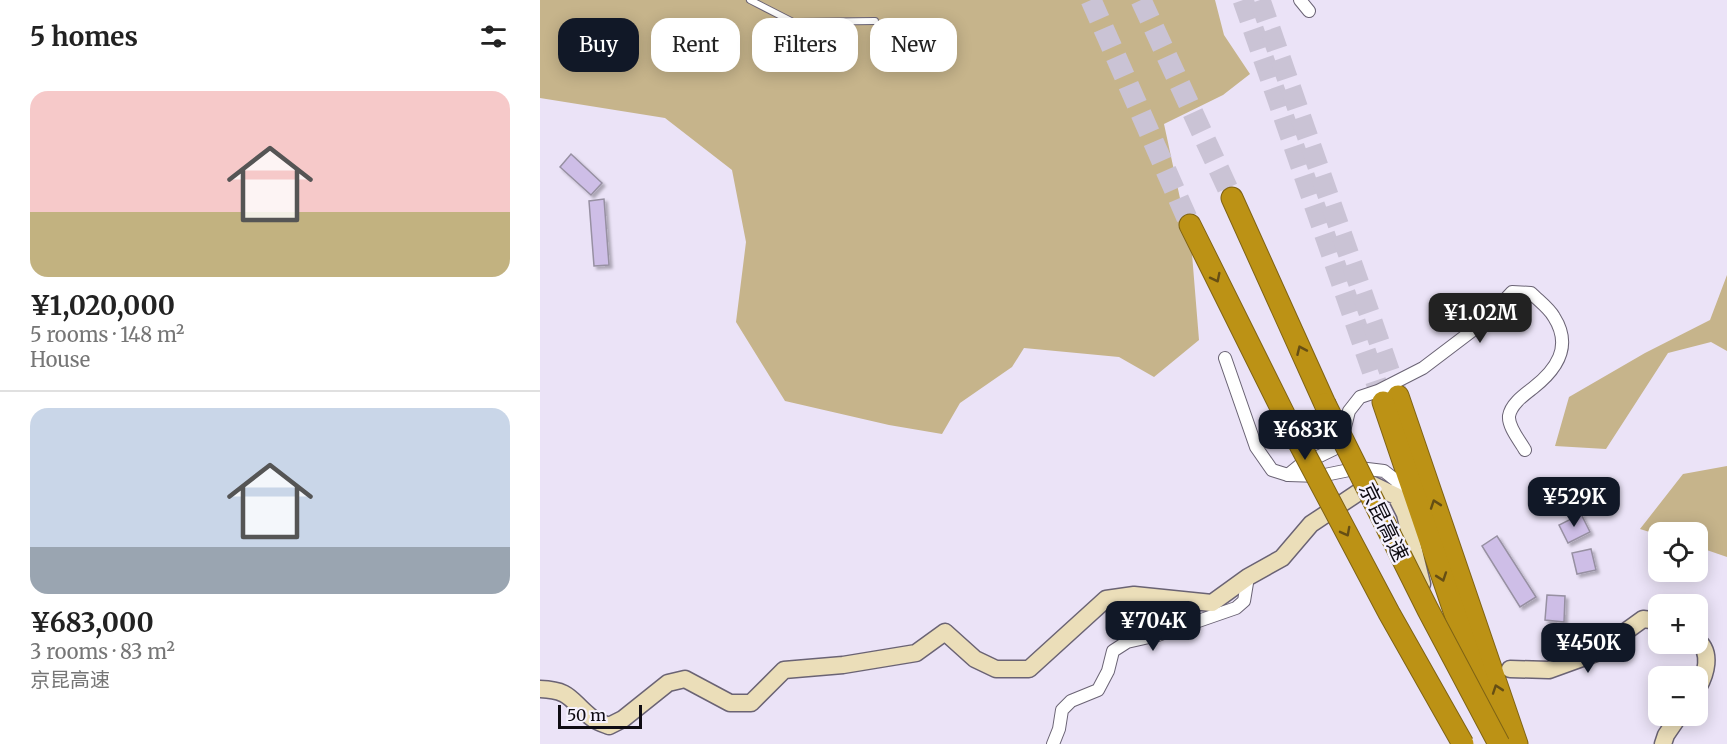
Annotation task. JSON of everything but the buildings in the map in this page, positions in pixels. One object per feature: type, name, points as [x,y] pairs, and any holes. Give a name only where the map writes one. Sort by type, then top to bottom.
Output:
[{"type":"highway","name":"京昆高速","points":[[1232,198],[1325,404],[1422,600],[1500,744]]},
{"type":"highway","name":"京昆高速","points":[[1190,225],[1289,424],[1389,613],[1463,744]]},
{"type":"highway","points":[[1500,744],[1390,399],[1517,744]]},
{"type":"street","points":[[1300,0],[1309,11]]},
{"type":"street","points":[[1288,475],[1299,466],[1334,449],[1343,435],[1349,411],[1360,397],[1378,391],[1423,368],[1485,321],[1512,292],[1532,293],[1554,317],[1563,339],[1558,364],[1546,378],[1519,399],[1509,417],[1512,428],[1525,450]]},
{"type":"street","points":[[1225,358],[1256,447],[1272,470],[1288,475],[1320,476],[1359,468],[1384,471],[1398,482],[1396,496],[1405,514],[1420,578],[1444,648],[1458,672],[1466,672]]},
{"type":"street","points":[[540,689],[556,689],[576,701],[592,718],[609,726],[623,719],[668,683],[685,679],[730,703],[751,703],[784,670],[843,665],[916,653],[945,632],[975,659],[996,669],[1029,669],[1106,599],[1134,595],[1212,603],[1248,577],[1282,558],[1311,524],[1371,484],[1396,496]]},
{"type":"street","points":[[1053,744],[1059,729],[1062,710],[1071,701],[1098,690],[1108,671],[1113,651],[1127,642],[1158,635],[1236,608],[1244,601],[1248,577]]},
{"type":"street","points":[[1510,669],[1549,670],[1596,653],[1643,619],[1648,620]]},
{"type":"street","points":[[1663,744],[1672,726]]},
{"type":"lane","points":[[750,0],[793,22],[870,21]]},
{"type":"shaded area","points":[[540,0],[1215,0],[1224,35],[1250,74],[1223,95],[1164,124],[1192,254],[1199,340],[1154,377],[1119,357],[1024,348],[1012,367],[960,403],[942,434],[889,425],[785,401],[736,322],[746,242],[732,170],[665,118],[540,98]]},
{"type":"shaded area","points":[[1727,275],[1727,351],[1711,342],[1668,353],[1606,449],[1555,446],[1569,397],[1645,353],[1710,320]]},
{"type":"shaded area","points":[[1727,466],[1727,557],[1708,550],[1708,522],[1648,522],[1648,532],[1640,529],[1683,474]]},
{"type":"tunnel","points":[[1091,0],[1190,225]]},
{"type":"tunnel","points":[[1141,0],[1232,198]]},
{"type":"tunnel","points":[[1243,0],[1383,402]]},
{"type":"tunnel","points":[[1260,0],[1398,396]]}]
